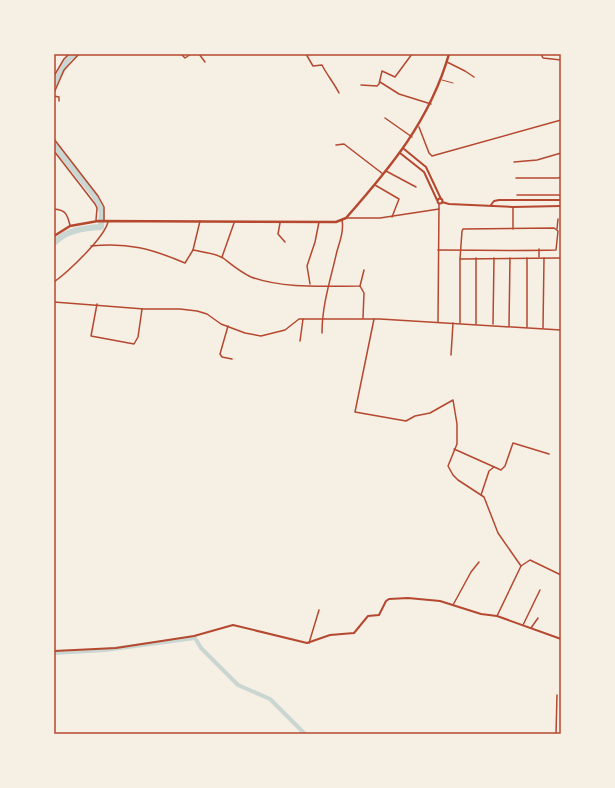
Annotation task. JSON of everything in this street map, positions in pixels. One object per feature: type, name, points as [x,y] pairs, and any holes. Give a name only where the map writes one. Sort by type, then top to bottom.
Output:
[{"type":"main road","points":[[54,236],[70,226],[97,222],[200,221],[234,223],[319,222],[342,220],[346,218],[386,171],[404,149],[419,127],[441,80],[449,54]]},
{"type":"street","points":[[54,76],[64,59],[69,54]]},
{"type":"street","points":[[54,92],[64,70],[79,54]]},
{"type":"street","points":[[181,54],[187,58],[191,54]]},
{"type":"street","points":[[199,54],[205,62]]},
{"type":"street","points":[[306,54],[313,66],[322,66],[329,78],[333,80],[339,93]]},
{"type":"street","points":[[362,86],[375,87],[380,82],[381,71],[395,77],[412,54]]},
{"type":"street","points":[[541,54],[543,58],[561,60]]},
{"type":"street","points":[[447,62],[474,77]]},
{"type":"street","points":[[380,82],[399,94],[431,104]]},
{"type":"street","points":[[54,96],[59,97],[60,101]]},
{"type":"street","points":[[385,118],[412,137]]},
{"type":"street","points":[[419,127],[429,153],[432,156],[561,120]]},
{"type":"street","points":[[54,139],[98,196],[104,207],[105,222],[105,232],[54,282]]},
{"type":"street","points":[[336,145],[344,144],[383,174]]},
{"type":"street","points":[[404,149],[426,167],[442,200]]},
{"type":"street","points":[[54,151],[96,204],[97,222]]},
{"type":"street","points":[[514,162],[537,160],[561,152]]},
{"type":"street","points":[[400,153],[424,172],[439,204],[438,322]]},
{"type":"street","points":[[386,171],[416,187]]},
{"type":"street","points":[[516,178],[558,178],[561,176]]},
{"type":"street","points":[[374,185],[399,198],[392,217]]},
{"type":"street","points":[[517,195],[561,195]]},
{"type":"street","points":[[438,200],[442,200],[449,204],[513,207],[561,206]]},
{"type":"street","points":[[439,204],[442,200]]},
{"type":"street","points":[[491,205],[494,201],[499,200],[561,200]]},
{"type":"street","points":[[513,207],[513,228]]},
{"type":"street","points":[[54,209],[66,212],[70,226]]},
{"type":"street","points":[[346,218],[392,217],[439,209]]},
{"type":"street","points":[[438,250],[557,249],[558,219]]},
{"type":"street","points":[[322,333],[322,319],[343,227],[342,220]]},
{"type":"street","points":[[91,246],[120,244],[166,255],[185,263],[193,250],[200,221]]},
{"type":"street","points":[[280,222],[278,234],[285,242]]},
{"type":"street","points":[[310,285],[307,266],[315,242],[319,222]]},
{"type":"street","points":[[222,257],[234,223]]},
{"type":"street","points":[[460,323],[460,259],[463,229],[554,228],[557,230]]},
{"type":"street","points":[[539,249],[539,258]]},
{"type":"street","points":[[193,250],[222,257],[232,267],[251,277],[271,282],[329,286],[360,286]]},
{"type":"street","points":[[476,258],[476,324]]},
{"type":"street","points":[[493,325],[494,258]]},
{"type":"street","points":[[509,326],[510,258]]},
{"type":"street","points":[[527,258],[527,327]]},
{"type":"street","points":[[543,328],[544,258]]},
{"type":"street","points":[[460,259],[561,258]]},
{"type":"street","points":[[363,318],[364,293],[360,286],[364,270]]},
{"type":"street","points":[[54,302],[97,304],[142,309],[180,308],[207,314],[245,334],[261,336],[285,330],[298,320],[303,319],[363,318],[561,330],[561,299]]},
{"type":"street","points":[[97,304],[92,336],[134,344],[137,340],[142,309]]},
{"type":"street","points":[[300,341],[303,319]]},
{"type":"street","points":[[374,319],[355,412],[406,421],[415,416],[430,413],[440,405],[453,400],[457,424],[457,444],[448,463],[450,470],[458,480],[484,497],[498,533],[521,566]]},
{"type":"street","points":[[450,355],[453,323]]},
{"type":"street","points":[[228,326],[220,354],[222,357],[232,359]]},
{"type":"street","points":[[454,449],[502,470],[513,443],[549,454]]},
{"type":"street","points":[[481,495],[489,471],[494,467]]},
{"type":"street","points":[[497,616],[521,566],[530,560],[561,575]]},
{"type":"street","points":[[453,605],[471,572],[479,562]]},
{"type":"street","points":[[523,625],[540,590]]},
{"type":"street","points":[[54,651],[116,648],[194,636],[233,625],[310,643],[325,636],[356,631],[368,616],[379,615],[384,603],[389,599],[429,599],[481,614],[497,616],[561,639]]},
{"type":"street","points":[[310,643],[319,610]]},
{"type":"street","points":[[531,628],[538,618]]},
{"type":"street","points":[[556,734],[557,695]]},
{"type":"lane","points":[[441,80],[453,83]]},
{"type":"waterway","points":[[54,85],[69,58],[76,54]]},
{"type":"waterway","points":[[54,145],[95,196],[102,212],[101,227],[70,232],[54,243]]},
{"type":"waterway","points":[[54,653],[105,650],[195,638],[201,648],[238,685],[270,699],[305,734]]}]
